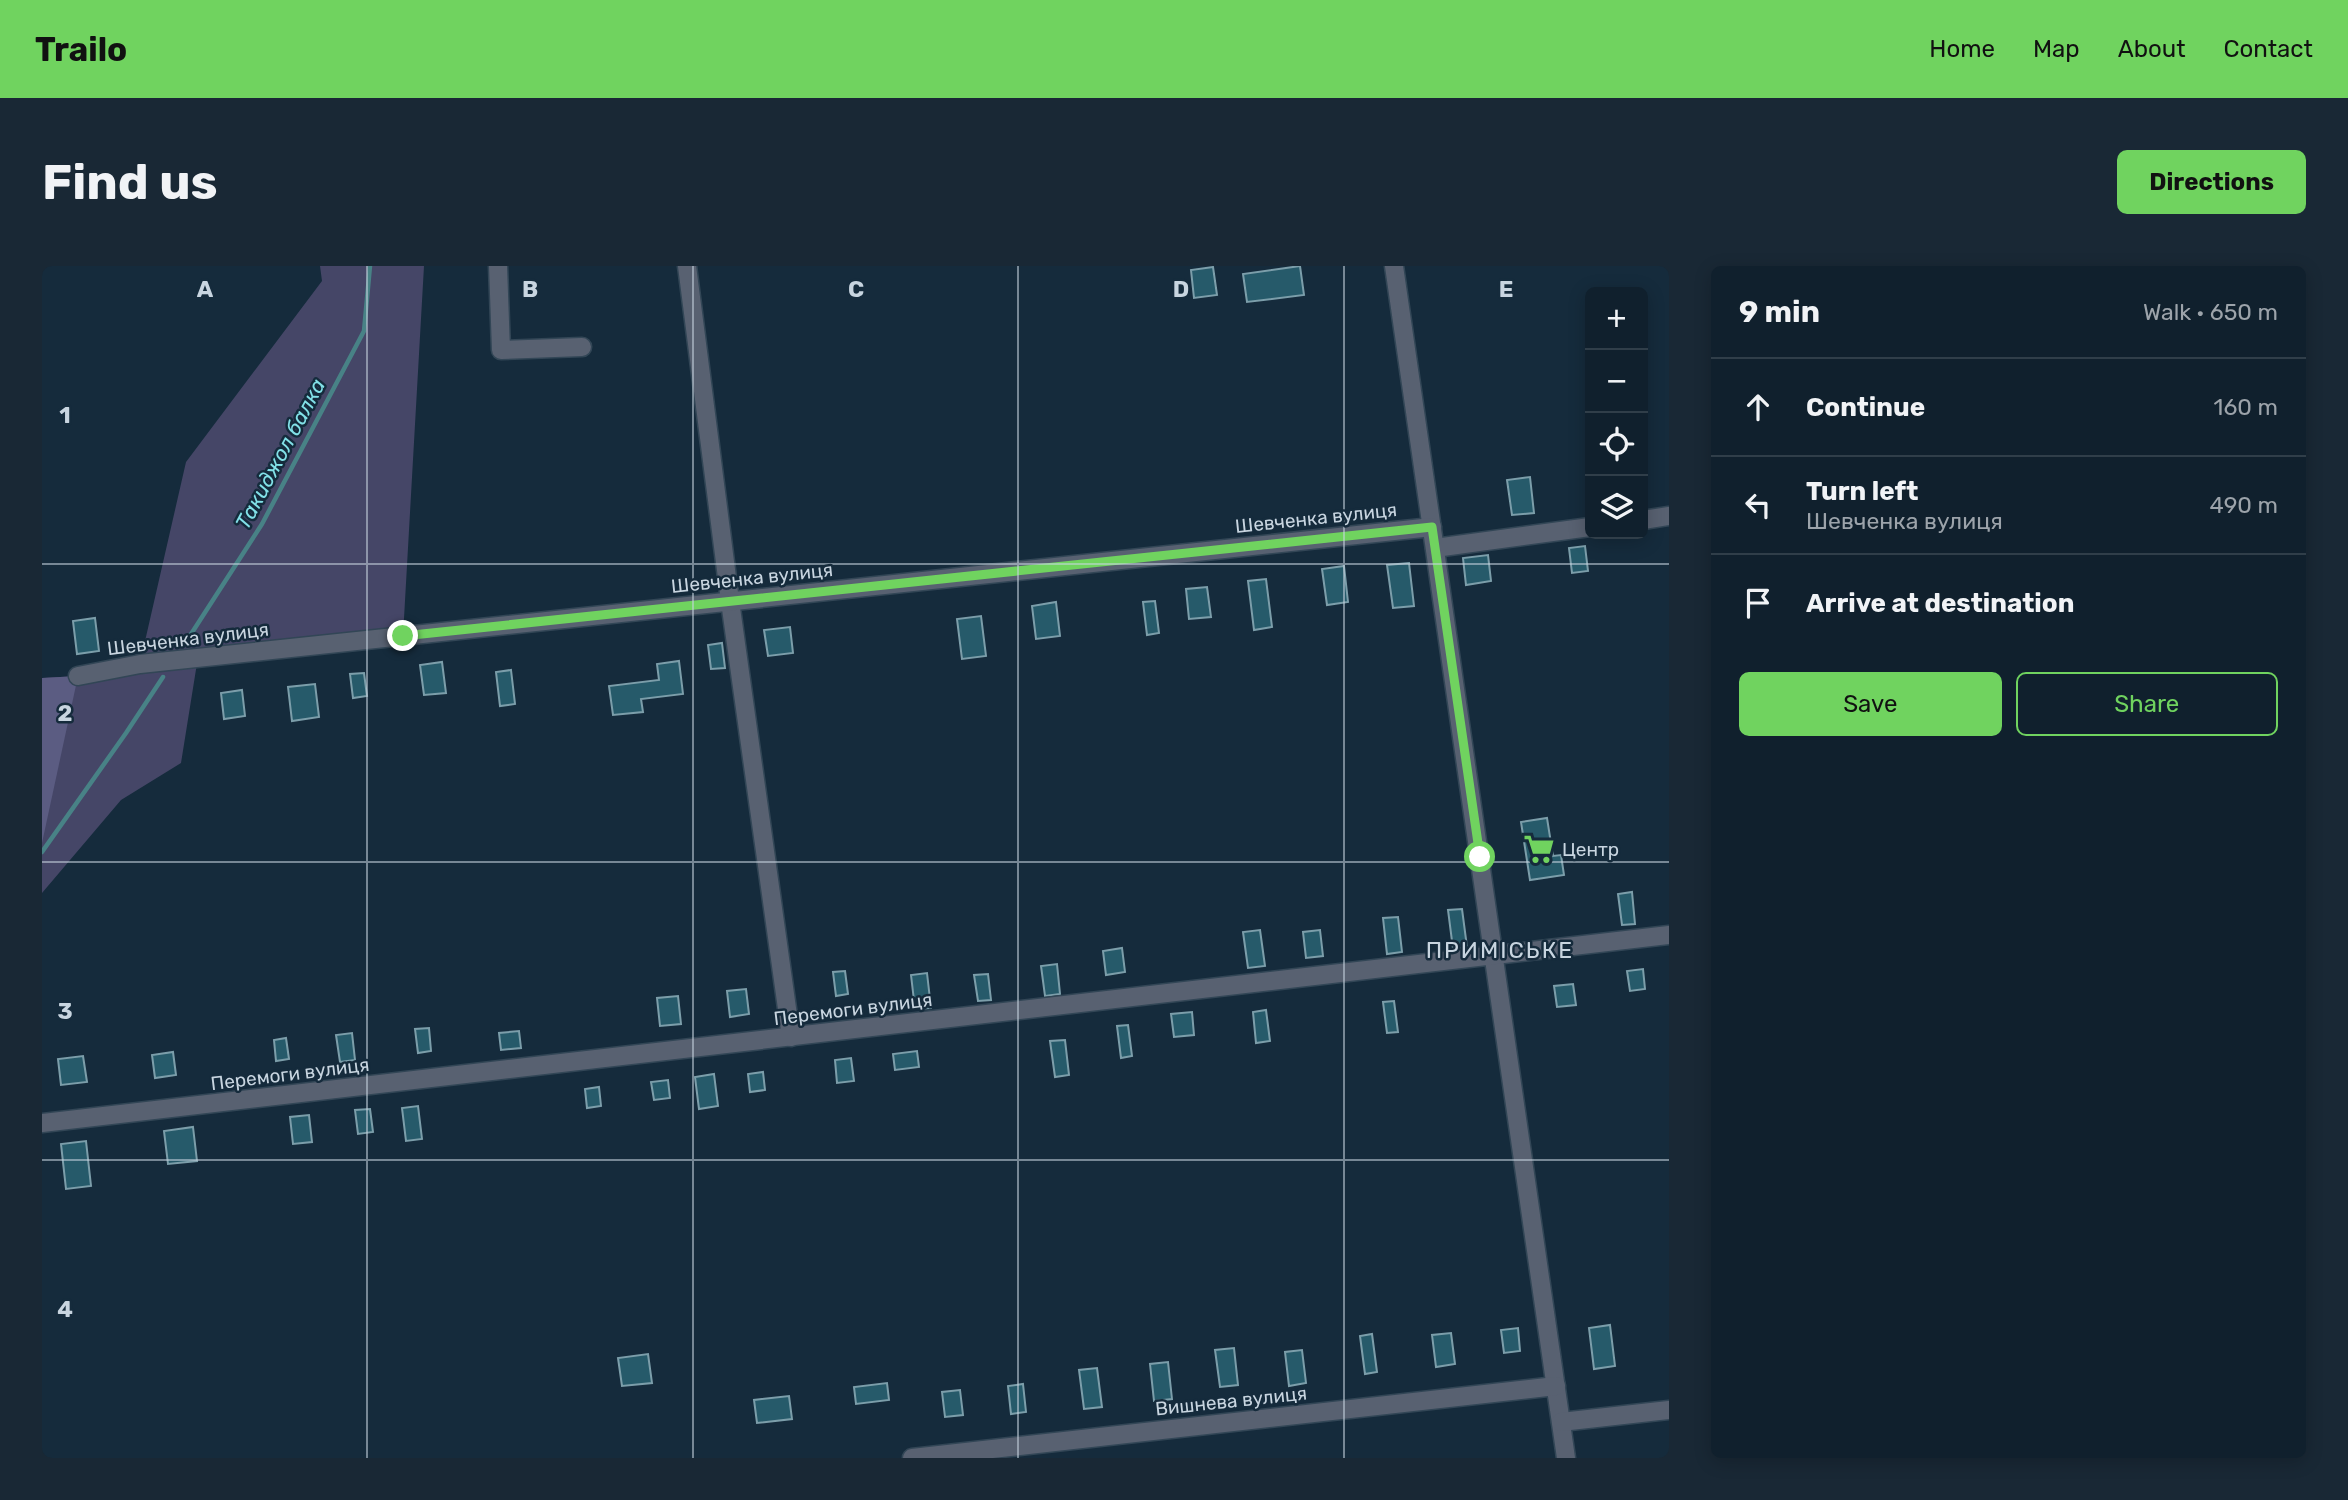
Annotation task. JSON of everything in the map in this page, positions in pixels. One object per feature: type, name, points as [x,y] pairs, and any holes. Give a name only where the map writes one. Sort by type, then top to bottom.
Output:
[{"type":"street","points":[[498,266],[501,350],[582,347]]},
{"type":"street","points":[[687,266],[730,601],[791,1037]]},
{"type":"street","points":[[1394,266],[1566,1458]]},
{"type":"street","points":[[1648,519],[1669,516]]},
{"type":"street","name":"Шевченка вулиця","points":[[78,676],[140,664],[1432,527]]},
{"type":"street","points":[[1435,548],[1585,528]]},
{"type":"street","name":"Перемоги вулиця","points":[[42,1123],[1669,935]]},
{"type":"street","name":"Вишнева вулиця","points":[[912,1458],[1556,1386]]},
{"type":"street","points":[[1561,1422],[1669,1409]]},
{"type":"shaded area","points":[[320,266],[424,266],[403,636],[198,657],[181,763],[121,800],[42,893],[42,678],[78,676],[140,663],[186,462],[322,281]]},
{"type":"shaded area","points":[[78,676],[42,843],[42,678]]},
{"type":"building","points":[[1300,266],[1304,295],[1247,302],[1243,274]]},
{"type":"building","points":[[1213,267],[1217,295],[1194,298],[1191,270]]},
{"type":"building","points":[[1530,477],[1534,513],[1512,515],[1507,480]]},
{"type":"building","points":[[1585,546],[1588,571],[1572,573],[1569,548]]},
{"type":"building","points":[[1488,555],[1491,581],[1466,585],[1463,558]]},
{"type":"building","points":[[1409,563],[1414,606],[1393,608],[1387,565]]},
{"type":"building","points":[[1344,566],[1348,602],[1327,605],[1322,569]]},
{"type":"building","points":[[1266,579],[1272,627],[1254,630],[1248,581]]},
{"type":"building","points":[[1207,587],[1211,617],[1189,619],[1186,589]]},
{"type":"building","points":[[1155,601],[1159,633],[1147,635],[1143,602]]},
{"type":"building","points":[[1056,602],[1060,636],[1036,639],[1032,606]]},
{"type":"building","points":[[981,616],[986,656],[962,659],[957,619]]},
{"type":"building","points":[[95,618],[99,651],[77,654],[73,621]]},
{"type":"building","points":[[790,627],[793,653],[768,656],[764,630]]},
{"type":"building","points":[[722,643],[725,668],[711,669],[708,645]]},
{"type":"building","points":[[679,661],[683,694],[641,699],[643,712],[613,715],[609,686],[659,680],[657,664]]},
{"type":"building","points":[[442,662],[446,693],[424,695],[420,665]]},
{"type":"building","points":[[511,670],[515,704],[500,706],[496,672]]},
{"type":"building","points":[[364,673],[367,696],[353,698],[350,674]]},
{"type":"building","points":[[315,684],[319,717],[292,721],[288,687]]},
{"type":"building","points":[[242,690],[245,716],[224,719],[221,693]]},
{"type":"building","points":[[1547,818],[1553,856],[1561,855],[1564,875],[1530,880],[1521,822]]},
{"type":"building","points":[[1632,892],[1635,924],[1622,925],[1618,894]]},
{"type":"building","points":[[1462,909],[1467,947],[1453,949],[1448,910]]},
{"type":"building","points":[[1398,917],[1402,952],[1387,954],[1383,918]]},
{"type":"building","points":[[1260,930],[1265,966],[1248,968],[1243,932]]},
{"type":"building","points":[[1320,930],[1323,956],[1306,958],[1303,932]]},
{"type":"building","points":[[1122,948],[1125,972],[1106,975],[1103,951]]},
{"type":"building","points":[[1057,964],[1060,994],[1045,996],[1041,966]]},
{"type":"building","points":[[1643,969],[1645,989],[1630,991],[1627,971]]},
{"type":"building","points":[[845,971],[848,994],[836,996],[833,972]]},
{"type":"building","points":[[927,973],[931,1008],[915,1009],[911,975]]},
{"type":"building","points":[[988,974],[991,1000],[978,1001],[974,975]]},
{"type":"building","points":[[1573,984],[1576,1005],[1557,1007],[1554,986]]},
{"type":"building","points":[[746,989],[749,1014],[730,1017],[727,991]]},
{"type":"building","points":[[678,996],[681,1024],[660,1026],[657,998]]},
{"type":"building","points":[[1394,1001],[1398,1032],[1387,1033],[1383,1002]]},
{"type":"building","points":[[1266,1010],[1270,1041],[1256,1043],[1253,1012]]},
{"type":"building","points":[[1192,1012],[1194,1035],[1174,1037],[1171,1014]]},
{"type":"building","points":[[1128,1025],[1132,1056],[1121,1058],[1117,1026]]},
{"type":"building","points":[[429,1028],[431,1051],[418,1053],[415,1029]]},
{"type":"building","points":[[519,1031],[521,1048],[501,1050],[499,1033]]},
{"type":"building","points":[[352,1033],[355,1060],[340,1062],[336,1035]]},
{"type":"building","points":[[286,1038],[289,1059],[276,1061],[274,1040]]},
{"type":"building","points":[[1065,1040],[1069,1075],[1055,1077],[1050,1041]]},
{"type":"building","points":[[917,1051],[919,1067],[895,1070],[893,1054]]},
{"type":"building","points":[[173,1052],[176,1075],[155,1078],[152,1055]]},
{"type":"building","points":[[83,1056],[87,1082],[61,1085],[58,1059]]},
{"type":"building","points":[[851,1058],[854,1081],[837,1083],[835,1060]]},
{"type":"building","points":[[763,1072],[765,1090],[750,1092],[748,1074]]},
{"type":"building","points":[[714,1074],[718,1106],[699,1109],[695,1077]]},
{"type":"building","points":[[668,1080],[670,1098],[654,1100],[651,1082]]},
{"type":"building","points":[[599,1087],[601,1106],[587,1108],[585,1089]]},
{"type":"building","points":[[418,1106],[422,1139],[406,1141],[402,1108]]},
{"type":"building","points":[[370,1109],[373,1132],[358,1134],[355,1110]]},
{"type":"building","points":[[309,1115],[312,1142],[293,1144],[290,1117]]},
{"type":"building","points":[[193,1127],[197,1161],[168,1164],[164,1131]]},
{"type":"building","points":[[86,1141],[91,1186],[66,1189],[61,1144]]},
{"type":"building","points":[[1610,1325],[1615,1366],[1594,1369],[1589,1328]]},
{"type":"building","points":[[1518,1328],[1520,1351],[1504,1353],[1501,1330]]},
{"type":"building","points":[[1451,1333],[1455,1364],[1436,1367],[1432,1335]]},
{"type":"building","points":[[1372,1334],[1377,1372],[1365,1374],[1360,1336]]},
{"type":"building","points":[[1234,1348],[1238,1385],[1220,1387],[1215,1350]]},
{"type":"building","points":[[1302,1350],[1306,1383],[1289,1386],[1285,1352]]},
{"type":"building","points":[[648,1354],[652,1383],[622,1386],[618,1358]]},
{"type":"building","points":[[1168,1362],[1172,1399],[1154,1401],[1150,1364]]},
{"type":"building","points":[[1097,1368],[1102,1407],[1084,1409],[1079,1370]]},
{"type":"building","points":[[887,1383],[889,1400],[856,1404],[854,1387]]},
{"type":"building","points":[[1023,1384],[1026,1412],[1011,1414],[1008,1386]]},
{"type":"building","points":[[960,1390],[963,1415],[945,1417],[942,1392]]},
{"type":"building","points":[[789,1396],[792,1419],[757,1423],[754,1400]]},
{"type":"waterway","name":"Такиджол балка","points":[[184,645],[262,524],[364,331],[370,266]]},
{"type":"waterway","name":"Такиджол балка","points":[[42,852],[163,677]]},
{"type":"place","name":"Центр","points":[[1539,849]]},
{"type":"district","name":"ПРИМІСЬКЕ","points":[[1500,950]]},
{"type":"route","points":[[403,636],[1432,527],[1480,857]]}]
